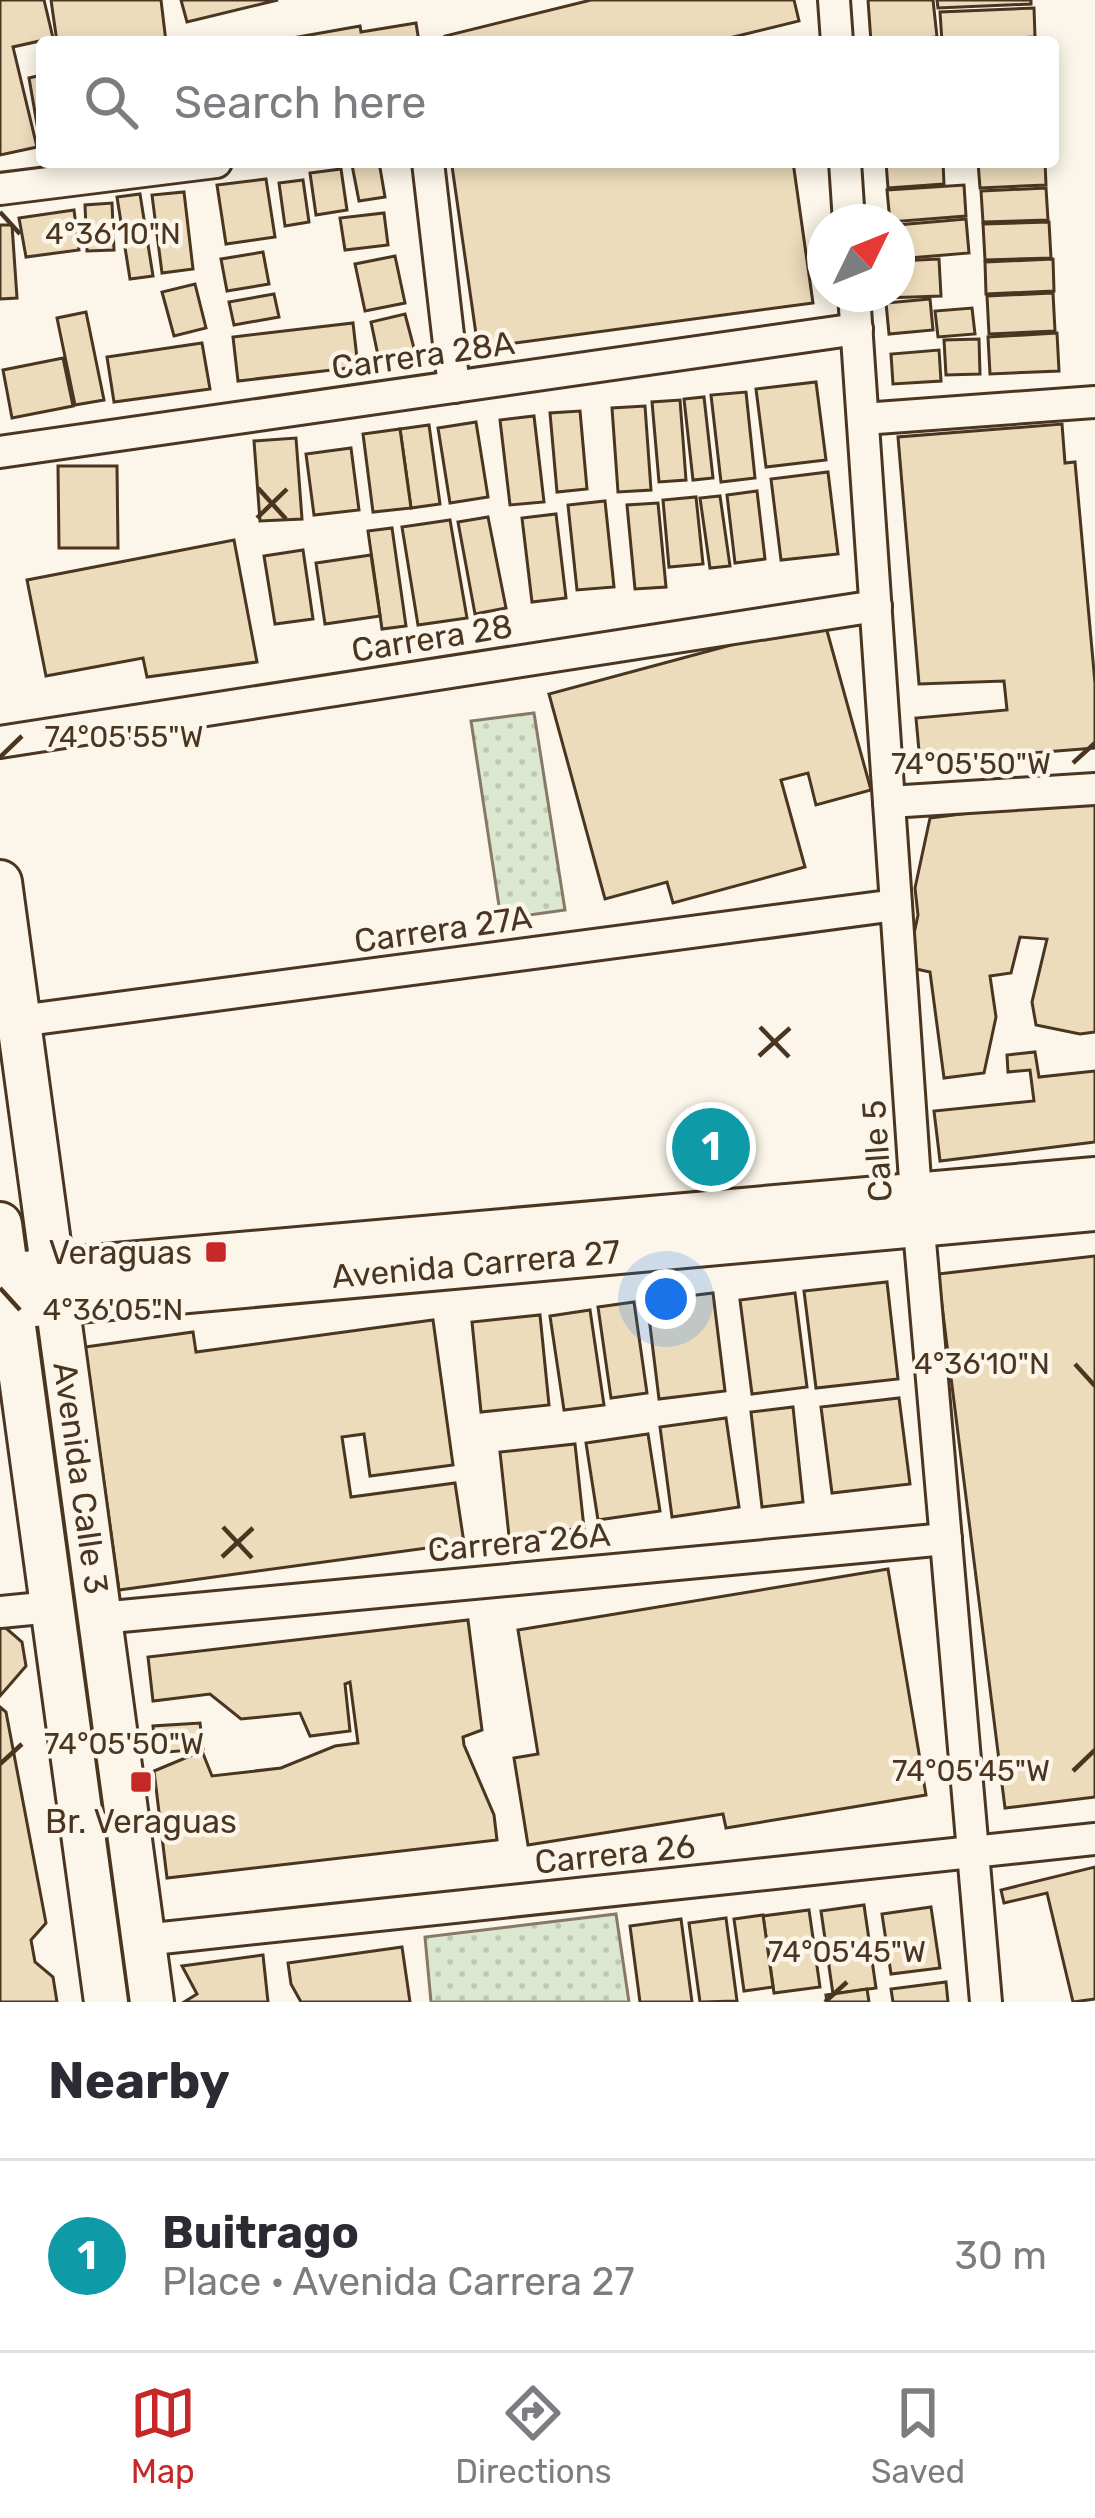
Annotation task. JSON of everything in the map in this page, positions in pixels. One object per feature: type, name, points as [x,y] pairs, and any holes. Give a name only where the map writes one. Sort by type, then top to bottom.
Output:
[{"type":"street","points":[[834,0],[837,36]]},
{"type":"street","points":[[0,189],[169,168]]},
{"type":"street","points":[[429,168],[454,387]]},
{"type":"street","points":[[845,168],[848,204]]},
{"type":"street","name":"Calle 5","points":[[855,312],[917,1209],[986,2002]]},
{"type":"street","name":"Carrera 28A","points":[[0,452],[856,329]]},
{"type":"street","points":[[862,419],[1095,403]]},
{"type":"street","name":"Carrera 28","points":[[0,742],[875,605]]},
{"type":"street","points":[[889,802],[1095,789]]},
{"type":"street","name":"Avenida Calle 3","points":[[0,882],[9,1023],[55,1287],[152,2002]]},
{"type":"street","name":"Carrera 27A","points":[[9,1023],[896,905]]},
{"type":"street","name":"Avenida Carrera 27","points":[[5,1291],[917,1209],[1095,1179]]},
{"type":"street","name":"Avenida Carrera 27","points":[[917,1209],[1095,1209]]},
{"type":"street","name":"Avenida Calle 3","points":[[0,1224],[5,1291],[106,2002]]},
{"type":"street","name":"Carrera 26A","points":[[100,1618],[946,1539]]},
{"type":"street","points":[[0,1612],[52,1607]]},
{"type":"street","name":"Carrera 26","points":[[143,1940],[1095,1839]]},
{"type":"green space","points":[[534,713],[565,910],[501,919],[471,721]]},
{"type":"green space","points":[[616,1914],[629,2002],[431,2002],[425,1937]]},
{"type":"building","points":[[0,0],[44,0],[53,36],[36,36],[36,42],[13,47],[36,147],[0,155]]},
{"type":"building","points":[[51,0],[161,0],[165,36],[56,36]]},
{"type":"building","points":[[181,0],[278,0],[187,22]]},
{"type":"building","points":[[591,0],[794,0],[799,21],[738,36],[445,36]]},
{"type":"building","points":[[868,0],[933,0],[937,36],[871,36]]},
{"type":"building","points":[[937,0],[1031,0],[1031,4],[938,8]]},
{"type":"building","points":[[1034,8],[1035,36],[942,36],[940,12]]},
{"type":"building","points":[[416,23],[418,36],[304,36],[360,26],[361,32]]},
{"type":"building","points":[[36,76],[36,118],[29,78]]},
{"type":"building","points":[[353,168],[380,168],[385,197],[359,201]]},
{"type":"building","points":[[452,168],[794,168],[807,261],[807,304],[478,348]]},
{"type":"building","points":[[886,168],[943,168],[944,184],[888,188]]},
{"type":"building","points":[[978,168],[1045,168],[1046,185],[980,188]]},
{"type":"building","points":[[341,169],[347,210],[316,215],[310,173]]},
{"type":"building","points":[[266,179],[275,237],[226,244],[217,185]]},
{"type":"building","points":[[303,180],[309,222],[285,226],[279,183]]},
{"type":"building","points":[[964,185],[966,216],[915,220],[915,204],[888,204],[887,190]]},
{"type":"building","points":[[1046,188],[1048,220],[983,222],[981,191]]},
{"type":"building","points":[[184,192],[193,269],[162,273],[152,195]]},
{"type":"building","points":[[140,194],[153,276],[130,279],[117,197]]},
{"type":"building","points":[[112,203],[114,250],[87,251],[85,205]]},
{"type":"building","points":[[74,210],[79,250],[26,257],[19,218]]},
{"type":"building","points":[[384,213],[388,245],[345,250],[340,218]]},
{"type":"building","points":[[966,219],[969,253],[915,258],[915,223]]},
{"type":"building","points":[[1049,222],[1051,258],[985,260],[983,224]]},
{"type":"building","points":[[0,225],[12,225],[17,298],[0,299]]},
{"type":"building","points":[[263,252],[269,284],[227,291],[221,259]]},
{"type":"building","points":[[395,256],[405,303],[365,311],[355,264]]},
{"type":"building","points":[[939,259],[941,296],[915,297],[915,260]]},
{"type":"building","points":[[1053,259],[1054,291],[986,294],[985,262]]},
{"type":"building","points":[[195,284],[206,328],[174,336],[162,292]]},
{"type":"building","points":[[1053,293],[1055,331],[989,334],[987,296]]},
{"type":"building","points":[[274,294],[279,317],[234,325],[229,302]]},
{"type":"building","points":[[930,299],[933,330],[889,334],[887,312],[915,312],[915,300]]},
{"type":"building","points":[[972,308],[975,334],[938,337],[935,311]]},
{"type":"building","points":[[86,312],[104,400],[75,405],[57,318]]},
{"type":"building","points":[[405,314],[415,352],[379,360],[371,322]]},
{"type":"building","points":[[353,323],[358,367],[238,381],[233,337]]},
{"type":"building","points":[[1057,333],[1059,371],[990,374],[988,337]]},
{"type":"building","points":[[979,339],[980,374],[946,375],[944,340]]},
{"type":"building","points":[[202,343],[210,389],[114,402],[107,357]]},
{"type":"building","points":[[939,350],[941,381],[893,384],[891,354]]},
{"type":"building","points":[[63,358],[73,406],[12,418],[3,370]]},
{"type":"building","points":[[816,382],[826,460],[766,467],[756,389]]},
{"type":"building","points":[[746,392],[755,478],[721,482],[711,395]]},
{"type":"building","points":[[704,397],[713,478],[693,480],[684,399]]},
{"type":"building","points":[[680,400],[686,480],[659,482],[652,402]]},
{"type":"building","points":[[645,406],[651,490],[618,492],[612,408]]},
{"type":"building","points":[[580,411],[587,489],[557,492],[550,413]]},
{"type":"building","points":[[534,416],[544,502],[510,505],[500,420]]},
{"type":"building","points":[[476,422],[488,497],[450,503],[438,428]]},
{"type":"building","points":[[1062,424],[1065,463],[1075,462],[1095,683],[1095,748],[920,762],[916,718],[1007,710],[1004,681],[919,684],[898,437]]},
{"type":"building","points":[[429,425],[440,504],[411,508],[400,429]]},
{"type":"building","points":[[400,429],[411,508],[373,512],[363,434]]},
{"type":"building","points":[[296,438],[302,519],[260,521],[254,441]]},
{"type":"building","points":[[351,448],[359,510],[314,515],[306,454]]},
{"type":"building","points":[[58,466],[117,466],[118,548],[59,548]]},
{"type":"building","points":[[828,472],[838,554],[781,560],[771,479]]},
{"type":"building","points":[[757,491],[765,559],[735,563],[727,495]]},
{"type":"building","points":[[720,496],[730,566],[710,568],[700,498]]},
{"type":"building","points":[[696,497],[703,564],[669,567],[663,500]]},
{"type":"building","points":[[605,501],[614,587],[577,590],[568,505]]},
{"type":"building","points":[[658,503],[666,587],[635,589],[627,505]]},
{"type":"building","points":[[556,514],[566,598],[532,602],[522,518]]},
{"type":"building","points":[[488,517],[506,608],[475,614],[458,522]]},
{"type":"building","points":[[450,520],[467,618],[418,625],[402,527]]},
{"type":"building","points":[[392,528],[406,626],[382,629],[368,531]]},
{"type":"building","points":[[234,540],[257,662],[147,677],[143,658],[46,676],[27,580]]},
{"type":"building","points":[[303,550],[313,619],[275,624],[264,556]]},
{"type":"building","points":[[371,555],[380,616],[325,624],[316,563]]},
{"type":"building","points":[[824,620],[871,790],[816,805],[808,773],[781,780],[805,867],[673,903],[667,882],[605,899],[549,694]]},
{"type":"building","points":[[1095,797],[1095,1032],[1080,1034],[1036,1025],[1032,1002],[1047,939],[1020,937],[1011,973],[990,976],[996,1017],[984,1073],[944,1078],[930,972],[907,967],[918,915],[915,888],[930,818]]},
{"type":"building","points":[[1035,1052],[1039,1077],[1095,1071],[1095,1142],[940,1161],[934,1111],[1034,1101],[1030,1070],[1008,1072],[1007,1055]]},
{"type":"building","points":[[727,1121],[733,1168],[695,1172],[689,1125]]},
{"type":"building","points":[[1095,1256],[1095,1797],[1005,1808],[938,1274]]},
{"type":"building","points":[[887,1282],[898,1379],[816,1388],[804,1291]]},
{"type":"building","points":[[713,1293],[725,1391],[659,1399],[647,1301]]},
{"type":"building","points":[[795,1293],[807,1387],[752,1394],[740,1300]]},
{"type":"building","points":[[634,1302],[647,1393],[611,1398],[598,1307]]},
{"type":"building","points":[[590,1310],[604,1405],[564,1410],[550,1316]]},
{"type":"building","points":[[540,1315],[549,1405],[481,1412],[472,1322]]},
{"type":"building","points":[[433,1320],[453,1465],[370,1476],[364,1434],[342,1437],[351,1497],[455,1483],[464,1543],[119,1590],[85,1347],[193,1332],[196,1352]]},
{"type":"building","points":[[899,1398],[910,1484],[832,1493],[821,1407]]},
{"type":"building","points":[[793,1407],[803,1502],[762,1507],[751,1412]]},
{"type":"building","points":[[726,1418],[739,1507],[672,1517],[660,1427]]},
{"type":"building","points":[[648,1434],[660,1511],[598,1520],[586,1443]]},
{"type":"building","points":[[575,1444],[584,1528],[509,1536],[500,1452]]},
{"type":"building","points":[[888,1569],[926,1795],[726,1828],[723,1814],[528,1845],[514,1758],[538,1754],[518,1630]]},
{"type":"building","points":[[468,1620],[482,1730],[463,1737],[464,1745],[494,1815],[497,1840],[167,1878],[154,1771],[202,1751],[212,1776],[281,1768],[335,1746],[358,1743],[350,1682],[345,1684],[350,1731],[310,1736],[300,1713],[241,1719],[210,1694],[153,1701],[148,1657]]},
{"type":"building","points":[[0,1623],[22,1642],[26,1666],[0,1696]]},
{"type":"building","points":[[0,1707],[6,1712],[46,1923],[31,1940],[35,1962],[53,1977],[57,2002],[0,2002]]},
{"type":"building","points":[[200,1723],[203,1749],[156,1753],[153,1726]]},
{"type":"building","points":[[1095,1867],[1095,1999],[1073,2002],[1047,1893],[1004,1903],[1001,1890]]},
{"type":"building","points":[[864,1905],[876,1988],[833,1994],[821,1911]]},
{"type":"building","points":[[931,1907],[940,1968],[891,1974],[882,1914]]},
{"type":"building","points":[[809,1910],[820,1987],[774,1993],[763,1916]]},
{"type":"building","points":[[763,1915],[773,1987],[744,1991],[734,1919]]},
{"type":"building","points":[[726,1918],[737,2001],[700,2002],[689,1923]]},
{"type":"building","points":[[681,1919],[692,2002],[640,2002],[630,1926]]},
{"type":"building","points":[[402,1947],[410,2002],[301,2002],[291,1984],[288,1963]]},
{"type":"building","points":[[263,1955],[268,2002],[184,2002],[197,1994],[182,1966]]},
{"type":"building","points":[[946,1982],[948,2002],[893,2002],[891,1989]]},
{"type":"building","points":[[867,1989],[869,2002],[827,2002],[826,1995]]},
{"type":"place","name":"Buitrago","points":[[711,1147]]},
{"type":"place","name":"Veraguas","points":[[216,1252]]},
{"type":"place","name":"Br. Veraguas","points":[[141,1782]]}]
